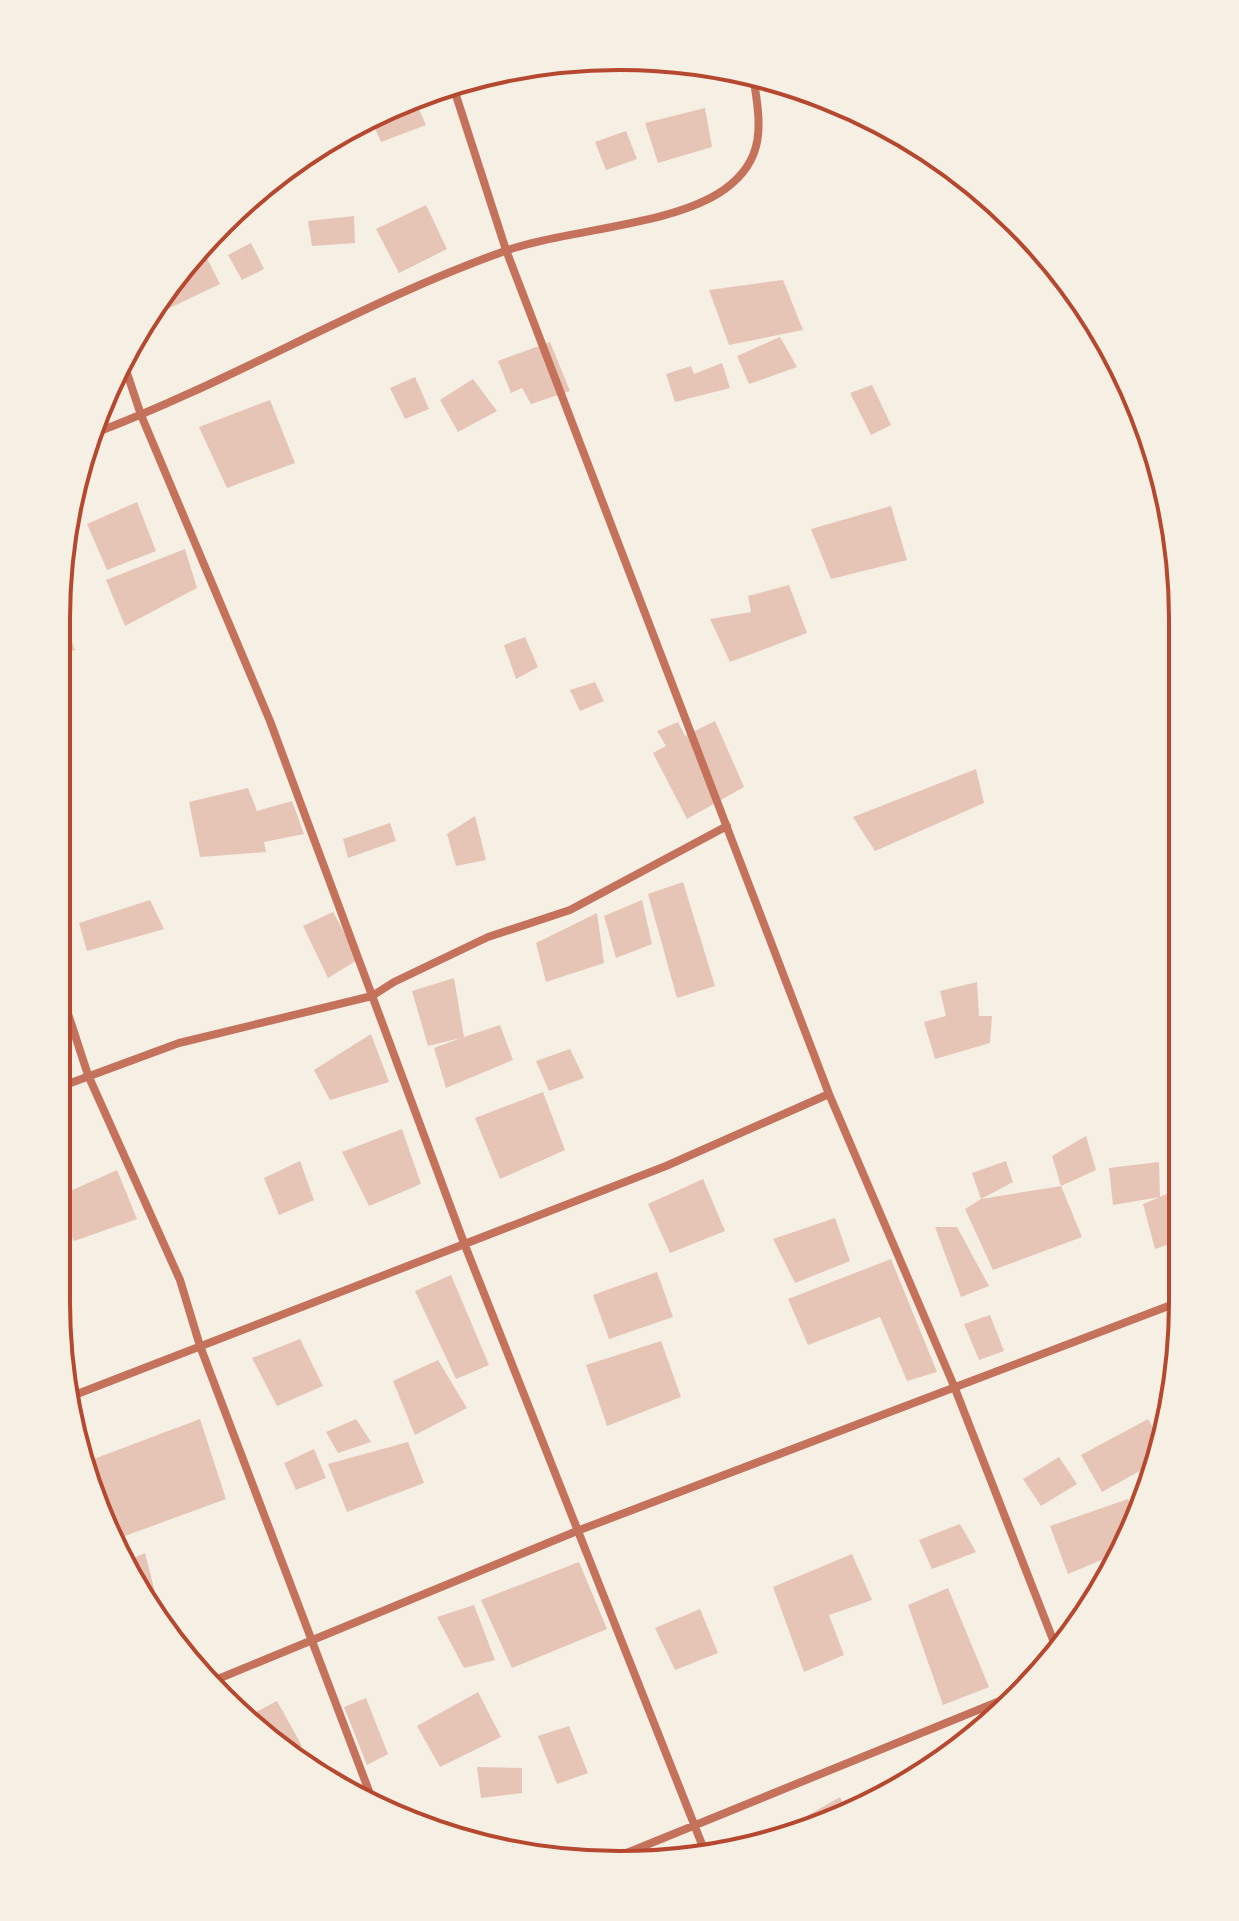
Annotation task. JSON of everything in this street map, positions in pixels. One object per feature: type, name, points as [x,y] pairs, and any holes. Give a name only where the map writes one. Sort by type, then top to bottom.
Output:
[{"type":"street","points":[[104,429],[141,415],[318,330],[506,250],[688,207],[725,189],[754,162],[760,119],[755,87]]},
{"type":"street","points":[[456,95],[506,250],[829,1094],[954,1386],[1053,1639]]},
{"type":"street","points":[[128,375],[141,415],[270,721],[464,1243],[702,1844]]},
{"type":"street","points":[[70,1083],[179,1043],[372,996],[394,982],[488,937],[570,910],[727,826]]},
{"type":"street","points":[[70,1020],[88,1075],[180,1280],[200,1346],[369,1790]]},
{"type":"street","points":[[78,1393],[666,1166],[829,1094]]},
{"type":"street","points":[[220,1678],[577,1531],[1169,1306]]},
{"type":"street","points":[[633,1851],[994,1704]]},
{"type":"building","points":[[419,108],[426,125],[381,142],[375,128]]},
{"type":"building","points":[[705,108],[712,147],[658,163],[645,123]]},
{"type":"building","points":[[626,131],[637,159],[606,170],[595,142]]},
{"type":"building","points":[[426,205],[447,249],[399,273],[376,229]]},
{"type":"building","points":[[354,216],[355,243],[312,246],[308,221]]},
{"type":"building","points":[[251,243],[264,269],[242,280],[228,255]]},
{"type":"building","points":[[206,257],[220,284],[166,310]]},
{"type":"building","points":[[783,280],[803,330],[729,345],[709,290]]},
{"type":"building","points":[[780,337],[797,367],[749,384],[737,356]]},
{"type":"building","points":[[550,342],[570,391],[531,404],[522,388],[511,393],[498,361]]},
{"type":"building","points":[[722,363],[730,388],[675,402],[666,374],[691,366],[694,374]]},
{"type":"building","points":[[415,377],[429,409],[405,419],[390,388]]},
{"type":"building","points":[[473,379],[497,411],[458,432],[440,400]]},
{"type":"building","points":[[872,385],[891,425],[871,435],[850,393]]},
{"type":"building","points":[[270,400],[295,463],[227,488],[199,427]]},
{"type":"building","points":[[137,502],[156,551],[107,570],[87,524]]},
{"type":"building","points":[[891,506],[907,560],[831,579],[811,529]]},
{"type":"building","points":[[185,549],[197,588],[125,626],[106,580]]},
{"type":"building","points":[[789,585],[807,633],[730,662],[710,619],[751,612],[748,596]]},
{"type":"building","points":[[525,637],[538,667],[516,679],[504,645]]},
{"type":"building","points":[[595,682],[604,701],[580,711],[570,690]]},
{"type":"building","points":[[715,721],[744,787],[687,819],[653,753],[666,746],[657,731],[678,722],[685,736]]},
{"type":"building","points":[[976,769],[984,803],[875,851],[853,817]]},
{"type":"building","points":[[248,788],[257,811],[292,801],[304,834],[264,842],[266,852],[200,857],[189,802]]},
{"type":"building","points":[[475,816],[486,860],[456,866],[447,834]]},
{"type":"building","points":[[390,823],[396,841],[348,858],[343,839]]},
{"type":"building","points":[[683,882],[715,986],[677,998],[648,894]]},
{"type":"building","points":[[150,900],[164,929],[87,951],[79,923]]},
{"type":"building","points":[[642,900],[652,944],[616,958],[604,916]]},
{"type":"building","points":[[333,912],[359,959],[328,978],[303,926]]},
{"type":"building","points":[[597,913],[604,963],[546,982],[536,943]]},
{"type":"building","points":[[454,978],[464,1037],[500,1025],[513,1060],[446,1088],[434,1048],[461,1038],[428,1046],[412,991]]},
{"type":"building","points":[[977,982],[979,1016],[992,1016],[990,1043],[935,1059],[924,1022],[946,1016],[940,991]]},
{"type":"building","points":[[371,1034],[389,1082],[330,1100],[314,1070]]},
{"type":"building","points":[[570,1049],[584,1078],[549,1091],[536,1061]]},
{"type":"building","points":[[543,1092],[565,1150],[500,1179],[475,1118]]},
{"type":"building","points":[[402,1129],[421,1184],[369,1206],[342,1152]]},
{"type":"building","points":[[1086,1136],[1096,1170],[1061,1186],[1052,1156]]},
{"type":"building","points":[[300,1161],[314,1200],[279,1215],[264,1178]]},
{"type":"building","points":[[1006,1161],[1013,1182],[981,1199],[972,1173]]},
{"type":"building","points":[[1159,1162],[1160,1197],[1113,1205],[1109,1168]]},
{"type":"building","points":[[117,1170],[137,1219],[74,1241],[70,1233],[70,1191]]},
{"type":"building","points":[[703,1179],[725,1231],[670,1253],[648,1204]]},
{"type":"building","points":[[1061,1186],[1082,1237],[993,1270],[965,1209],[981,1199]]},
{"type":"building","points":[[1169,1193],[1169,1244],[1155,1249],[1143,1204]]},
{"type":"building","points":[[835,1218],[850,1261],[795,1283],[773,1239]]},
{"type":"building","points":[[935,1227],[957,1227],[989,1286],[961,1297]]},
{"type":"building","points":[[891,1259],[937,1372],[907,1381],[880,1317],[808,1345],[788,1299]]},
{"type":"building","points":[[657,1272],[673,1317],[609,1339],[593,1295]]},
{"type":"building","points":[[451,1275],[489,1365],[456,1379],[415,1291]]},
{"type":"building","points":[[990,1315],[1004,1351],[979,1360],[964,1324]]},
{"type":"building","points":[[300,1339],[323,1386],[277,1406],[252,1358]]},
{"type":"building","points":[[661,1341],[681,1397],[607,1426],[586,1365]]},
{"type":"building","points":[[438,1360],[467,1408],[415,1435],[393,1381]]},
{"type":"building","points":[[200,1419],[226,1499],[123,1537],[93,1459]]},
{"type":"building","points":[[356,1419],[371,1442],[338,1453],[326,1432]]},
{"type":"building","points":[[1148,1419],[1153,1429],[1143,1469],[1102,1492],[1081,1455]]},
{"type":"building","points":[[408,1442],[424,1483],[347,1512],[328,1464]]},
{"type":"building","points":[[314,1449],[326,1478],[296,1490],[284,1463]]},
{"type":"building","points":[[1059,1457],[1077,1484],[1041,1506],[1023,1479]]},
{"type":"building","points":[[1128,1499],[1130,1504],[1105,1559],[1068,1574],[1050,1526]]},
{"type":"building","points":[[960,1524],[976,1552],[932,1569],[919,1540]]},
{"type":"building","points":[[145,1553],[156,1595],[144,1576],[134,1558]]},
{"type":"building","points":[[852,1554],[872,1600],[829,1615],[844,1655],[804,1672],[773,1587]]},
{"type":"building","points":[[579,1562],[607,1629],[512,1668],[481,1600]]},
{"type":"building","points":[[948,1588],[989,1687],[943,1705],[908,1605]]},
{"type":"building","points":[[474,1605],[495,1660],[464,1668],[437,1617]]},
{"type":"building","points":[[700,1609],[718,1653],[675,1670],[655,1628]]},
{"type":"building","points":[[478,1692],[501,1737],[440,1767],[417,1726]]},
{"type":"building","points":[[366,1698],[388,1754],[367,1765],[344,1707]]},
{"type":"building","points":[[277,1701],[302,1746],[299,1747],[255,1713]]},
{"type":"building","points":[[569,1726],[588,1773],[557,1784],[538,1736]]},
{"type":"building","points":[[477,1767],[522,1768],[522,1793],[481,1798]]},
{"type":"building","points":[[840,1797],[843,1803],[806,1818]]}]
